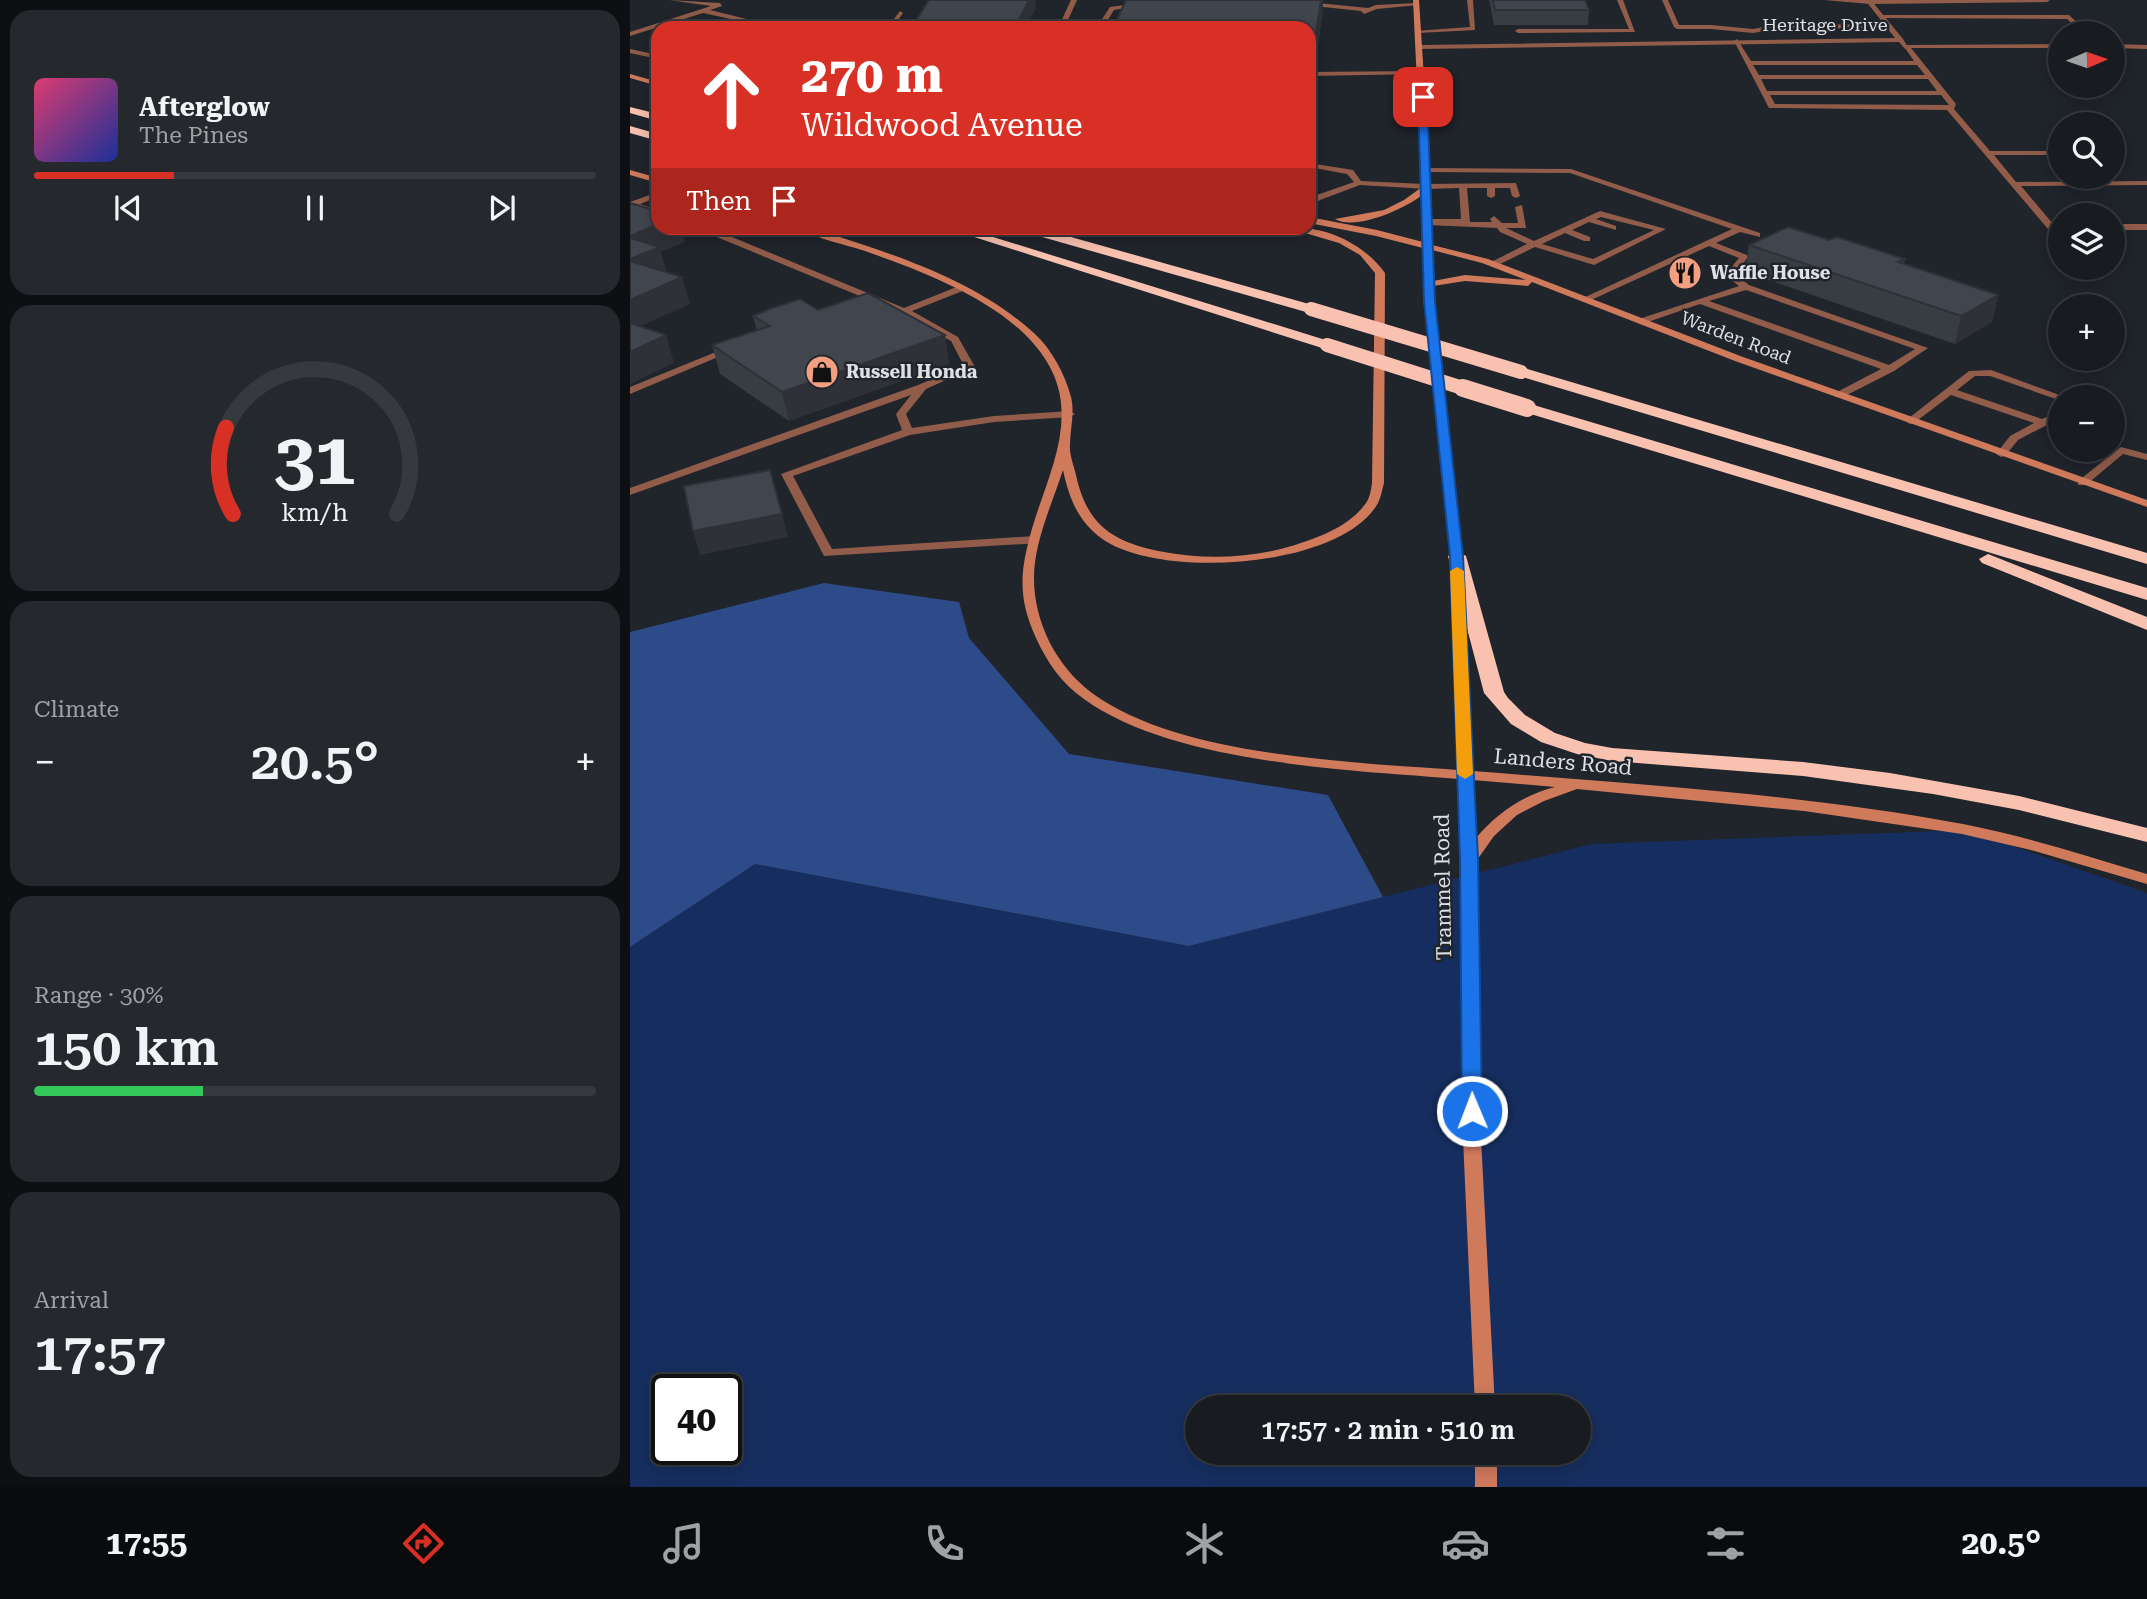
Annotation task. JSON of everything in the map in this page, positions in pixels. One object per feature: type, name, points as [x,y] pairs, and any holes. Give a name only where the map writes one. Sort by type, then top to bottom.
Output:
[{"type":"highway","points":[[630,110],[651,116]]},
{"type":"highway","points":[[630,129],[651,136]]},
{"type":"highway","points":[[974,235],[1527,408],[2147,594]]},
{"type":"highway","points":[[1051,235],[1311,309],[2147,559]]},
{"type":"highway","points":[[1872,513],[2147,624]]},
{"type":"highway","points":[[1457,556],[1494,692],[1503,706],[1523,724],[1551,740],[1609,754],[1838,773],[1926,785],[2001,798],[2147,835]]},
{"type":"main road","name":"Trammel Road","points":[[1416,3],[1427,186],[1429,284],[1457,556],[1469,859],[1472,1138],[1484,1395]]},
{"type":"main road","points":[[630,76],[649,81]]},
{"type":"main road","points":[[630,172],[651,179]]},
{"type":"main road","points":[[1316,220],[1361,219],[1391,213],[1411,202],[1427,186]]},
{"type":"main road","name":"Warden Road","points":[[1316,221],[1494,264],[1839,395],[2147,504]]},
{"type":"main road","points":[[1064,445],[1077,499],[1087,520],[1114,542],[1149,553],[1190,559],[1265,556],[1303,547],[1333,535],[1372,503],[1378,483],[1380,273],[1372,260],[1358,248],[1334,237],[1316,233]]},
{"type":"main road","points":[[826,235],[882,254],[962,288],[999,311],[1036,341],[1052,362],[1070,414]]},
{"type":"main road","points":[[1429,284],[1465,278],[1522,282],[1563,290]]},
{"type":"main road","name":"Landers Road","points":[[1070,414],[1064,445],[1027,567],[1026,594],[1030,620],[1068,681],[1102,705],[1174,737],[1275,758],[1749,799],[1857,812],[1967,830],[2147,879]]},
{"type":"main road","points":[[1469,859],[1483,836],[1503,817],[1530,801],[1584,785]]},
{"type":"main road","points":[[1486,1465],[1486,1487]]},
{"type":"street","points":[[670,21],[720,5],[672,0]]},
{"type":"street","points":[[1064,21],[1074,0]]},
{"type":"street","points":[[1418,31],[1473,29],[1470,0]]},
{"type":"street","points":[[1518,32],[1633,31],[1620,0]]},
{"type":"street","points":[[1665,0],[1677,27],[1731,27]]},
{"type":"street","points":[[1827,0],[2047,0]]},
{"type":"street","points":[[1844,0],[1850,9]]},
{"type":"street","points":[[1739,45],[1772,106],[1953,106],[1869,1]]},
{"type":"street","points":[[1299,4],[1326,4],[1367,11],[1416,3]]},
{"type":"street","points":[[1104,21],[1112,8],[1150,5]]},
{"type":"street","points":[[703,10],[751,21]]},
{"type":"street","points":[[895,21],[900,13]]},
{"type":"street","points":[[1882,17],[2069,17],[2073,21]]},
{"type":"street","points":[[1857,18],[1864,26]]},
{"type":"street","points":[[1758,27],[1889,26]]},
{"type":"street","points":[[630,34],[651,27]]},
{"type":"street","points":[[1717,27],[1737,31],[1765,31],[1776,27]]},
{"type":"street","name":"Heritage Drive","points":[[1420,47],[2048,46]]},
{"type":"street","points":[[2125,46],[2147,47]]},
{"type":"street","points":[[630,51],[651,56]]},
{"type":"street","points":[[1750,63],[1918,63]]},
{"type":"street","points":[[1316,74],[1421,73]]},
{"type":"street","points":[[1757,77],[1930,77]]},
{"type":"street","points":[[1766,93],[1943,93]]},
{"type":"street","points":[[1949,108],[2048,222]]},
{"type":"street","points":[[1988,153],[2048,153]]},
{"type":"street","points":[[1316,166],[1350,172],[1359,183]]},
{"type":"street","points":[[1426,170],[1571,171],[1757,235]]},
{"type":"street","points":[[1316,196],[1359,183],[1463,186],[1491,191],[1513,185],[1516,196]]},
{"type":"street","points":[[2014,184],[2147,183]]},
{"type":"street","points":[[1463,186],[1466,222]]},
{"type":"street","points":[[631,204],[651,197]]},
{"type":"street","points":[[631,204],[651,211]]},
{"type":"street","points":[[1427,222],[1523,226],[1519,207]]},
{"type":"street","points":[[1494,264],[1534,244],[1601,214],[1662,229],[1643,238],[1619,244],[1594,262],[1534,244],[1497,223]]},
{"type":"street","points":[[1588,219],[1613,228]]},
{"type":"street","points":[[1578,224],[1601,233]]},
{"type":"street","points":[[2125,227],[2147,227]]},
{"type":"street","points":[[1586,299],[1739,229]]},
{"type":"street","points":[[1564,230],[1587,239]]},
{"type":"street","points":[[630,492],[922,387],[970,367],[955,339],[904,311],[719,235]]},
{"type":"street","points":[[725,237],[730,235]]},
{"type":"street","points":[[1709,243],[1744,257],[1730,275],[1745,287],[1923,348],[1890,369],[1839,395]]},
{"type":"street","points":[[1606,244],[1619,244]]},
{"type":"street","points":[[1642,321],[1745,287]]},
{"type":"street","points":[[904,311],[962,288]]},
{"type":"street","points":[[851,300],[864,295]]},
{"type":"street","points":[[1700,301],[1890,369]]},
{"type":"street","points":[[630,391],[748,342]]},
{"type":"street","points":[[1910,421],[1973,373],[1983,372],[2048,393]]},
{"type":"street","points":[[908,432],[901,414],[922,387]]},
{"type":"street","points":[[1950,391],[2043,423]]},
{"type":"street","points":[[1035,540],[828,553],[787,474],[908,432],[994,419],[1070,414]]},
{"type":"street","points":[[2001,454],[2014,438],[2048,420]]},
{"type":"street","points":[[2082,483],[2121,450],[2147,457]]},
{"type":"shaded area","points":[[824,583],[959,602],[969,638],[1069,754],[1328,795],[1383,897],[1189,946],[755,864],[630,947],[630,632]]},
{"type":"shaded area","points":[[1967,830],[2147,893],[2147,1487],[630,1487],[630,947],[755,864],[1189,946],[1592,844]]},
{"type":"building","points":[[929,0],[1029,0],[1018,21],[916,21]]},
{"type":"building","points":[[1126,0],[1321,0],[1316,34],[1316,21],[1116,21]]},
{"type":"building","points":[[1493,0],[1585,0],[1589,10],[1495,10]]},
{"type":"building","points":[[630,203],[651,209],[651,227],[630,236]]},
{"type":"building","points":[[1788,227],[1829,240],[1837,237],[1905,259],[1898,262],[1998,295],[1961,316],[1749,245]]},
{"type":"building","points":[[630,238],[660,247],[630,259]]},
{"type":"building","points":[[630,261],[682,277],[630,300]]},
{"type":"building","points":[[868,293],[945,335],[782,392],[712,345],[770,326],[753,316],[772,308],[800,299],[818,310]]},
{"type":"building","points":[[630,323],[666,335],[630,352]]},
{"type":"building","points":[[770,470],[782,514],[693,531],[684,486]]},
{"type":"slow traffic","points":[[1457,571],[1465,774]]},
{"type":"place","name":"Waffle House","points":[[1685,273]]},
{"type":"place","name":"Russell Honda","points":[[822,372]]},
{"type":"route","points":[[1423,97],[1429,301],[1457,556],[1469,859],[1472,1111]]}]
